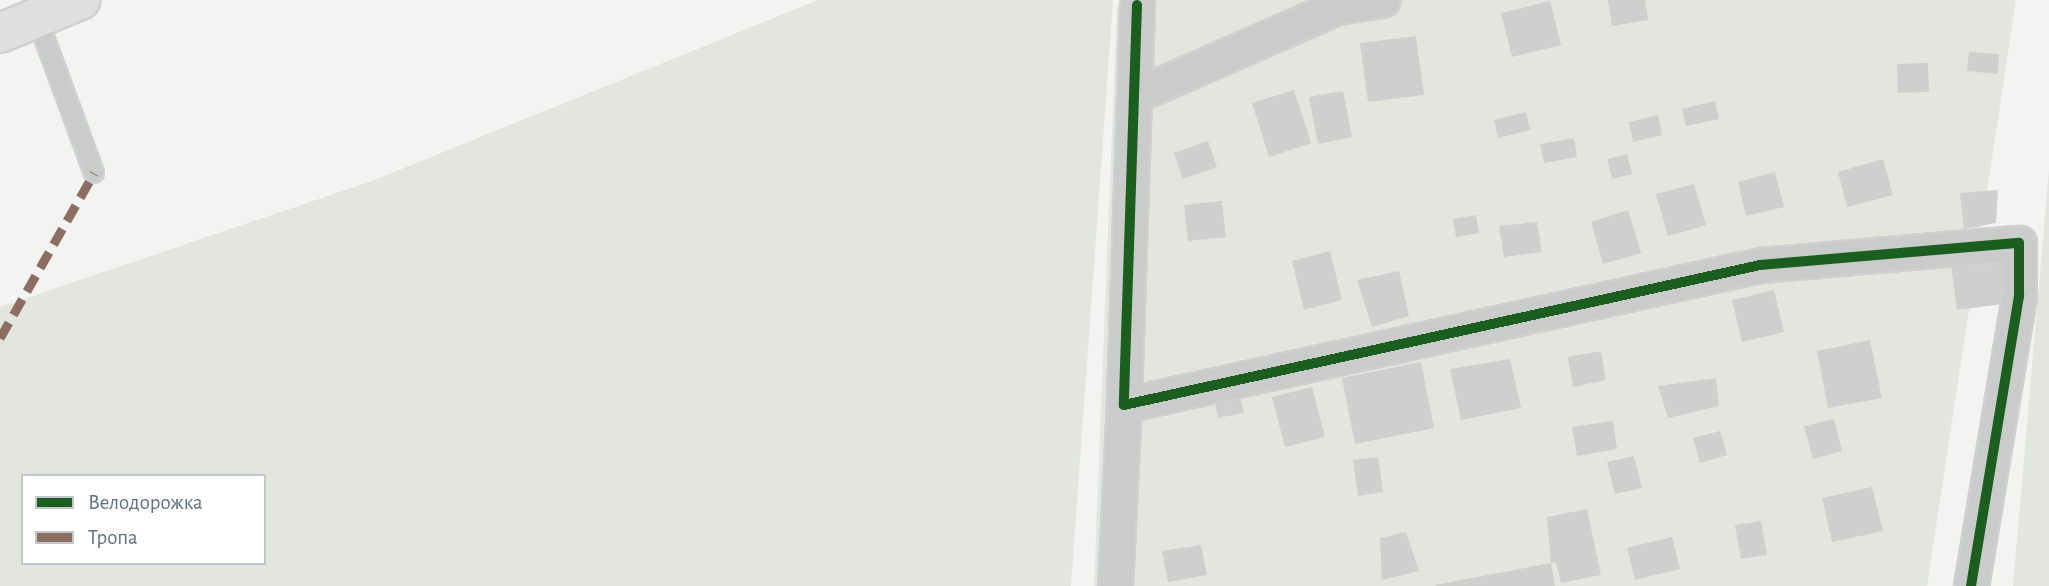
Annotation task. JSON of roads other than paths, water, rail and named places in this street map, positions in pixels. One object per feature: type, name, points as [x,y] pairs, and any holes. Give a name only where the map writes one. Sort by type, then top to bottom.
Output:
[{"type":"main road","points":[[0,33],[80,0]]},
{"type":"street","points":[[1134,96],[1337,7],[1382,0]]},
{"type":"street","points":[[1115,586],[1124,405],[1137,5]]},
{"type":"street","points":[[1124,405],[1760,265],[2019,243],[2019,296],[1963,585]]},
{"type":"lane","points":[[37,18],[94,173]]}]
